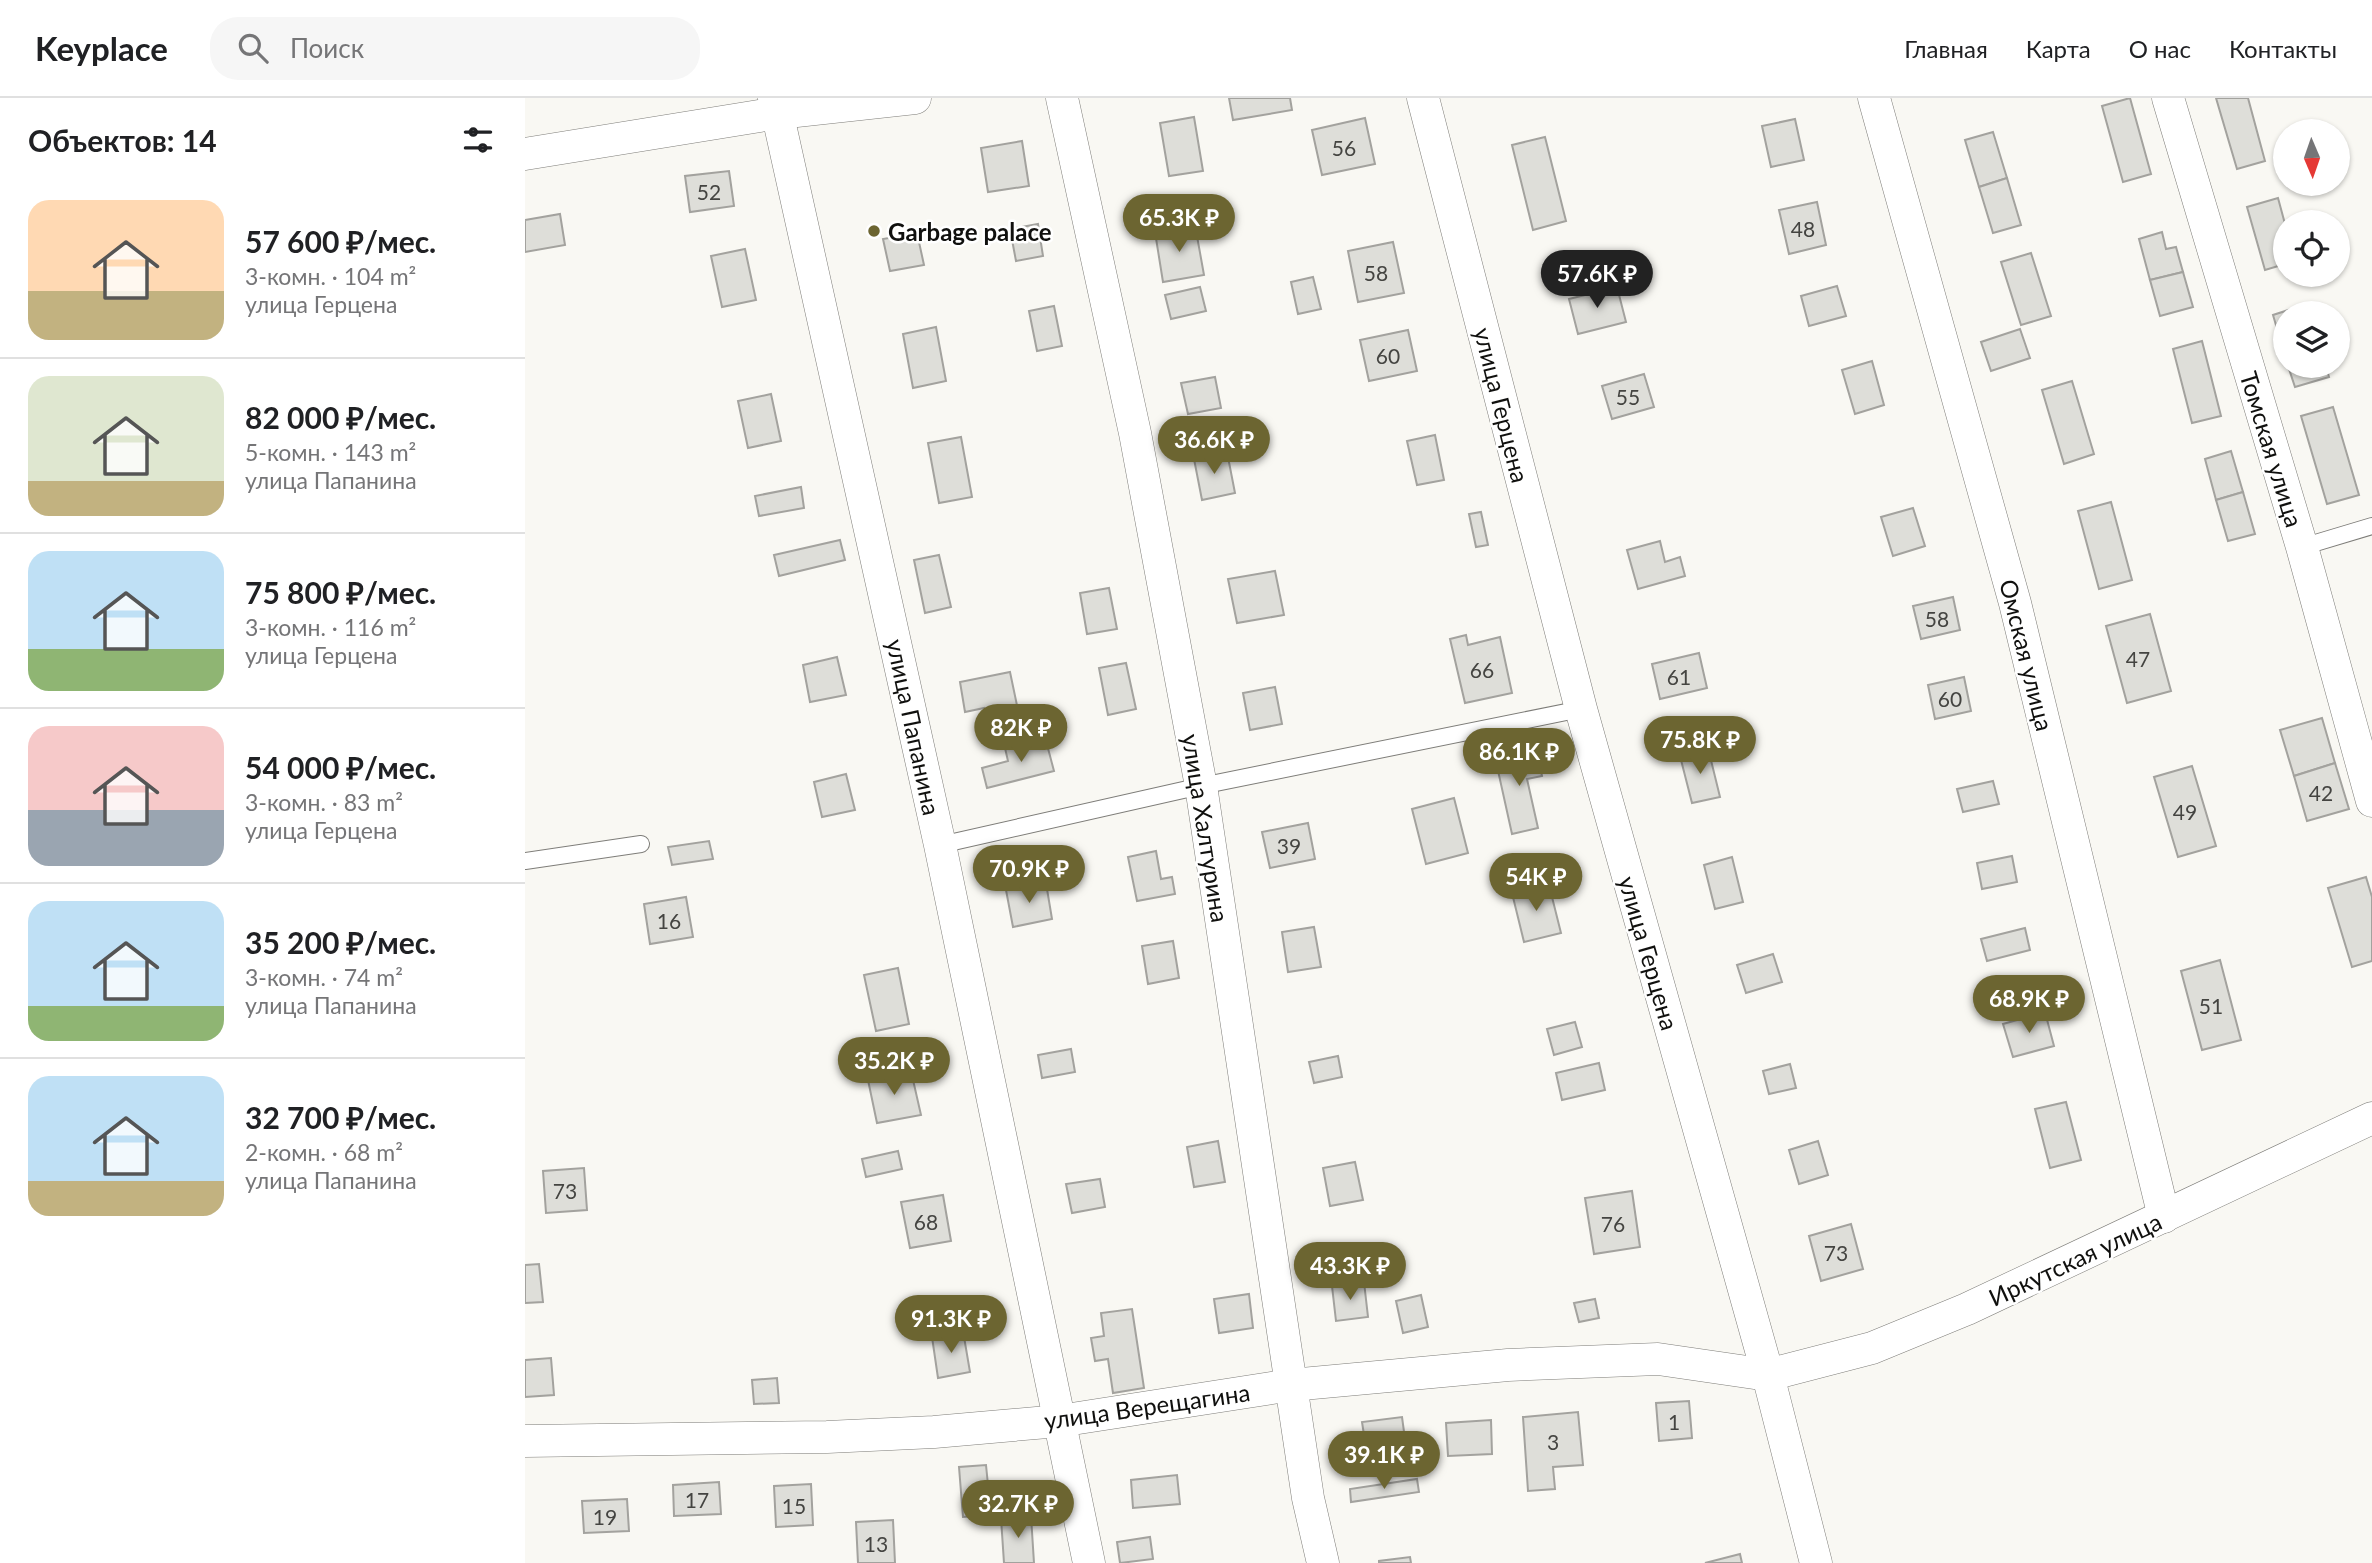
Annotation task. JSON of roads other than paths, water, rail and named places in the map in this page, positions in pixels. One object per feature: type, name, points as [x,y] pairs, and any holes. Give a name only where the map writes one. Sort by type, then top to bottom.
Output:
[{"type":"street","points":[[525,154],[776,105],[915,98]]},
{"type":"street","name":"улица Халтурина","points":[[1062,98],[1135,433],[1201,786],[1308,1498],[1323,1563]]},
{"type":"street","name":"улица Герцена","points":[[1423,98],[1581,709],[1768,1376],[1816,1563]]},
{"type":"street","name":"Омская улица","points":[[1874,98],[2015,603],[2164,1217]]},
{"type":"street","name":"Томская улица","points":[[2168,98],[2301,548],[2372,801]]},
{"type":"street","name":"улица Папанина","points":[[776,105],[940,845],[1089,1563]]},
{"type":"street","name":"Иркутская улица","points":[[1768,1376],[1872,1348],[1966,1310],[2372,1118]]},
{"type":"street","name":"улица Верещагина","points":[[525,1441],[827,1437],[934,1432],[1059,1421],[1291,1385],[1509,1364],[1658,1359],[1768,1376]]},
{"type":"lane","points":[[2301,548],[2372,526]]},
{"type":"lane","points":[[940,845],[1201,786],[1581,709]]},
{"type":"lane","points":[[525,861],[641,844]]},
{"type":"place","name":"Garbage palace","points":[[874,231]]}]
